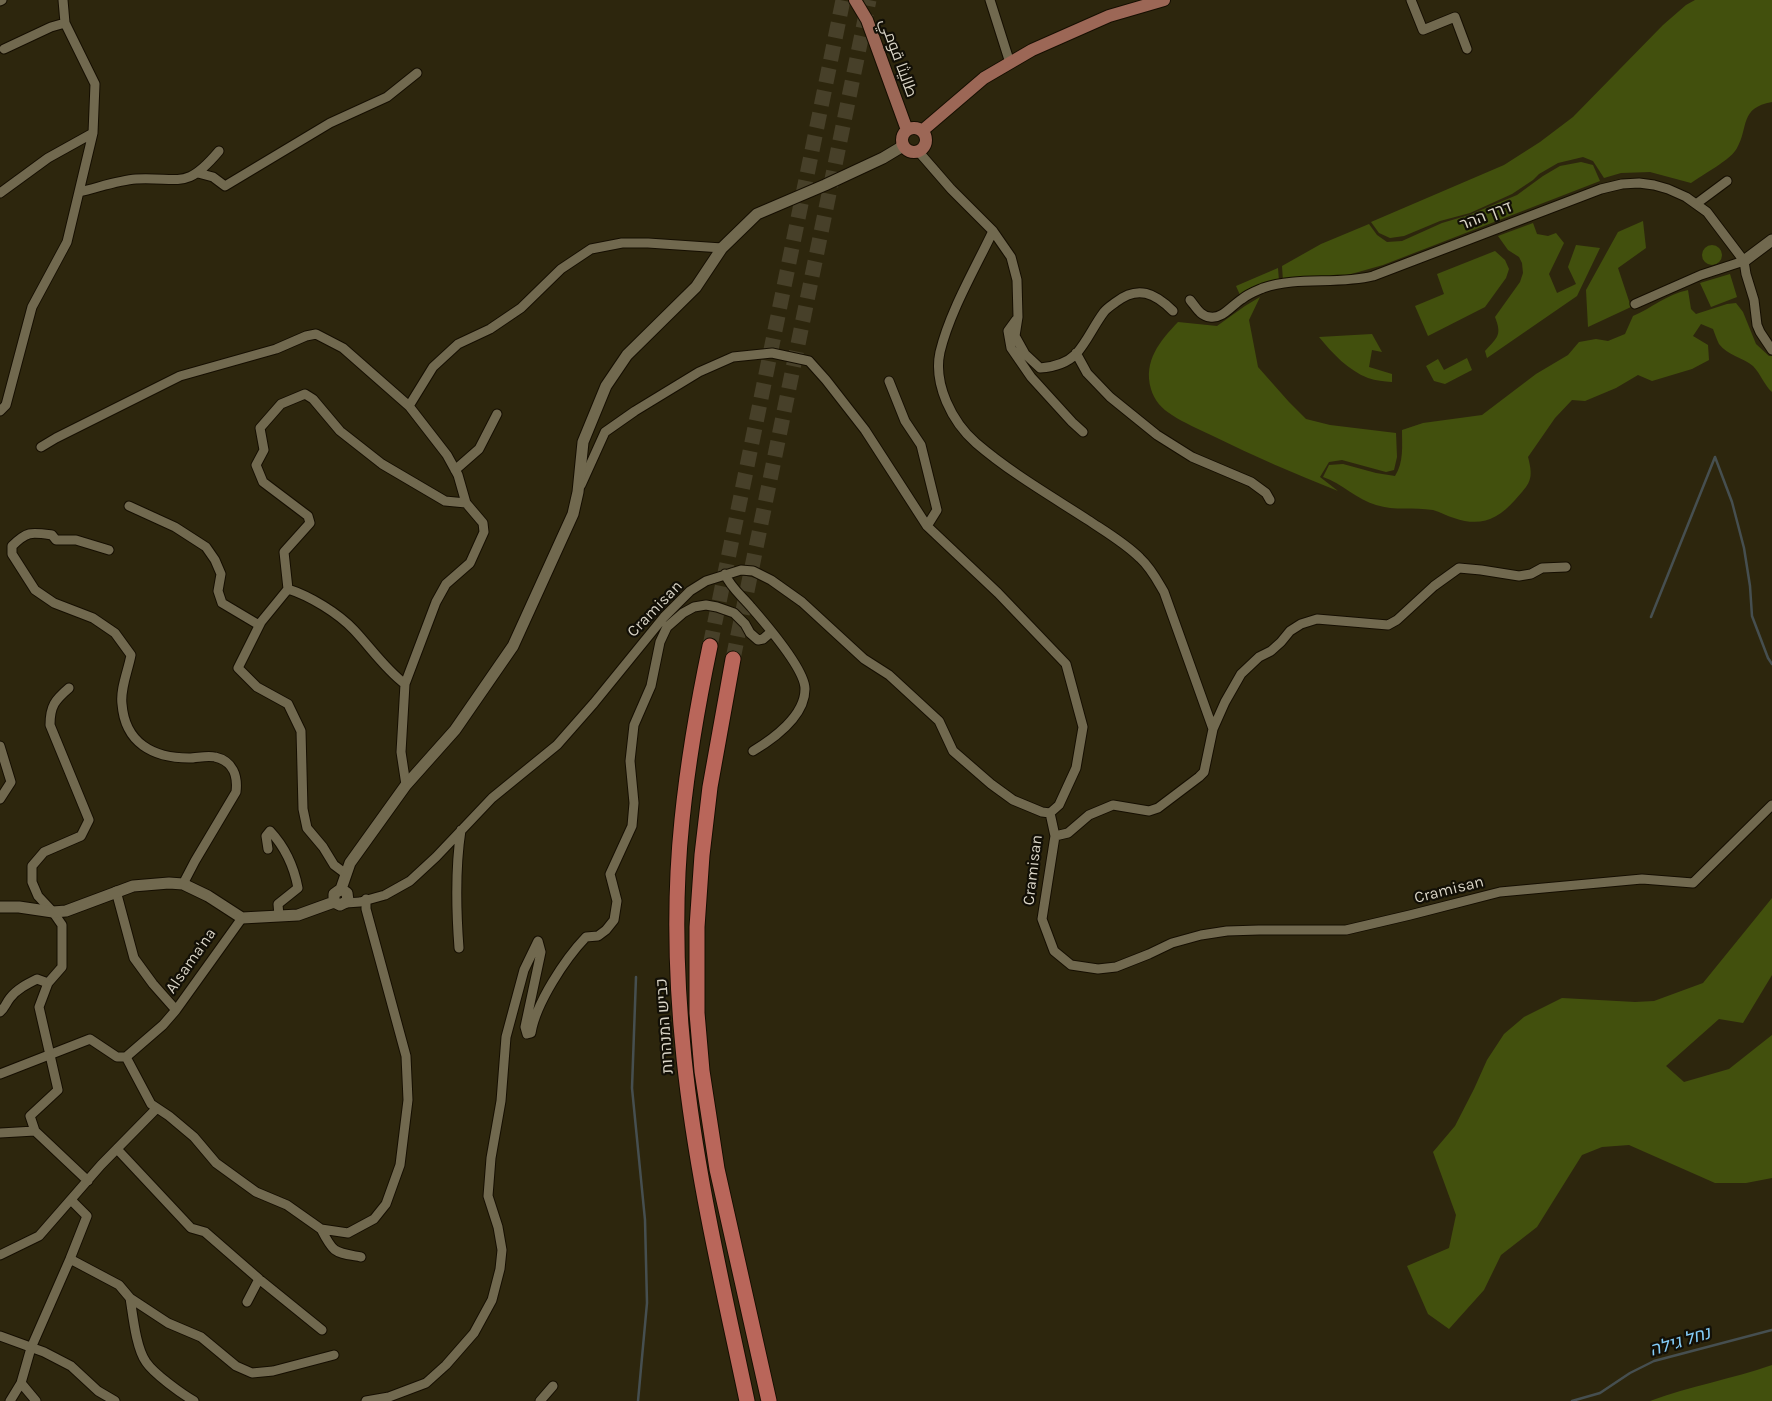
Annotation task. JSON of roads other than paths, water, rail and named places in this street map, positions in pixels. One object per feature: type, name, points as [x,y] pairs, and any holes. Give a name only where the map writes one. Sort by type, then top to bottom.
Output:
[{"type":"highway","name":"כביש המנהרות","points":[[710,646],[696,716],[682,822],[678,892],[680,1000],[685,1066],[701,1181],[747,1401]]},
{"type":"highway","name":"כביש המנהרות","points":[[733,659],[710,786],[702,855],[697,927],[698,1013],[702,1071],[717,1169],[769,1401]]},
{"type":"main road","name":"طاليثا قومي","points":[[855,0],[867,20],[907,130]]},
{"type":"main road","points":[[922,132],[984,78],[1032,50],[1109,16],[1164,0]]},
{"type":"main road","points":[[914,128],[922,132],[925,136],[925,143],[918,151],[912,152],[903,146],[902,139],[907,130],[914,128]]},
{"type":"street","points":[[0,411],[6,405],[32,307],[67,242],[93,133],[95,84],[65,23],[63,0]]},
{"type":"street","points":[[990,0],[1010,63]]},
{"type":"street","points":[[1411,0],[1424,30],[1455,17],[1467,49]]},
{"type":"street","points":[[4,49],[65,23]]},
{"type":"street","points":[[198,173],[213,177],[225,186],[330,123],[387,96],[417,73]]},
{"type":"street","points":[[0,193],[48,158],[93,133]]},
{"type":"street","points":[[126,1057],[151,1104],[194,1137],[216,1163],[256,1192],[287,1205],[321,1229],[348,1234],[374,1219],[386,1204],[400,1166],[408,1100],[406,1056],[366,909],[348,897],[345,876],[350,863],[406,785],[455,730],[513,646],[574,514],[583,442],[606,386],[627,355],[696,287],[722,248],[757,214],[883,158],[903,146]]},
{"type":"street","points":[[79,192],[135,179],[187,179],[198,173],[220,151]]},
{"type":"street","points":[[918,151],[951,188],[994,231],[1011,257],[1017,280],[1018,318],[1016,336],[1024,354],[1040,368],[1053,367],[1066,362],[1076,353],[1105,310],[1124,296],[1143,292],[1161,298],[1173,311]]},
{"type":"street","points":[[1696,204],[1727,181]]},
{"type":"street","name":"דרך ההר","points":[[1190,300],[1202,315],[1210,317],[1219,316],[1242,298],[1267,287],[1285,283],[1336,282],[1364,278],[1601,189],[1622,184],[1639,183],[1654,185],[1668,189],[1696,204],[1715,221],[1744,261]]},
{"type":"street","points":[[994,231],[952,318],[940,353],[939,374],[945,399],[955,418],[975,442],[1020,475],[1123,543],[1142,559],[1164,592],[1214,729]]},
{"type":"street","points":[[1635,304],[1701,275],[1744,261],[1772,240]]},
{"type":"street","points":[[409,406],[433,367],[458,344],[490,329],[513,313],[561,268],[592,249],[622,243],[722,248]]},
{"type":"street","points":[[1744,261],[1754,300],[1757,325],[1772,350]]},
{"type":"street","points":[[1018,318],[1008,331],[1011,348],[1031,377],[1083,432]]},
{"type":"street","points":[[41,447],[180,376],[276,349],[306,336],[316,334],[342,348],[409,406],[447,455],[455,470],[466,503],[483,523],[484,532],[470,563],[446,584],[436,602],[405,684],[401,752],[406,785]]},
{"type":"street","points":[[578,492],[605,432],[635,411],[699,372],[733,357],[772,353],[808,361],[826,380],[865,430],[927,526],[998,593],[1066,664],[1083,727],[1076,768],[1059,805],[1050,813]]},
{"type":"street","points":[[1076,353],[1087,373],[1110,397],[1157,435],[1192,457],[1251,482],[1266,494],[1270,500]]},
{"type":"street","points":[[889,381],[905,421],[921,445],[937,510],[927,526]]},
{"type":"street","points":[[348,897],[345,876],[334,865],[323,847],[307,828],[303,809],[301,732],[288,704],[257,687],[238,668],[259,625],[288,589],[284,552],[310,523],[308,516],[263,482],[256,465],[264,450],[260,428],[281,404],[305,394],[312,399],[340,431],[382,464],[445,500],[466,503]]},
{"type":"street","points":[[455,470],[479,449],[497,414]]},
{"type":"street","points":[[129,506],[175,527],[206,547],[215,560],[221,574],[218,591],[222,603],[259,625]]},
{"type":"street","points":[[109,550],[76,540],[56,540],[52,534],[33,532],[24,535],[12,546],[12,554],[35,590],[54,603],[94,618],[115,633],[124,644],[131,655],[121,702],[124,721],[131,734],[141,744],[164,756],[188,758],[214,756],[226,760],[236,773],[236,792],[194,861],[183,884]]},
{"type":"street","points":[[1054,836],[1068,833],[1089,816],[1113,805],[1149,811],[1171,800],[1199,778],[1204,772],[1214,729],[1224,702],[1241,674],[1259,657],[1281,642],[1290,631],[1301,624],[1317,619],[1388,624],[1397,620],[1434,586],[1459,568],[1519,576],[1531,574],[1542,568],[1566,566]]},
{"type":"street","name":"Cramisan","points":[[348,897],[385,895],[410,881],[436,857],[492,798],[557,745],[664,617],[690,591],[706,581],[741,570],[753,571],[771,580],[802,602],[864,659],[889,675],[939,721],[953,751],[970,767],[1013,800],[1042,812],[1050,813],[1054,836],[1042,919],[1054,951],[1071,965],[1098,969],[1116,967],[1149,954],[1172,942],[1201,935],[1260,930],[1346,930],[1500,892],[1642,879],[1693,884],[1772,805]]},
{"type":"street","points":[[725,574],[731,585],[771,632],[798,668],[804,680],[805,691],[798,710],[791,720],[753,751]]},
{"type":"street","points":[[288,589],[305,595],[353,628],[395,676],[405,684]]},
{"type":"street","points":[[366,1401],[389,1396],[426,1383],[446,1365],[474,1333],[492,1300],[500,1269],[502,1250],[498,1227],[488,1196],[491,1158],[501,1101],[506,1037],[517,994],[524,970],[538,941],[541,952],[525,1027],[527,1034],[532,1033],[533,1022],[547,992],[577,946],[586,937],[598,936],[614,920],[617,901],[610,874],[632,826],[634,803],[630,761],[634,725],[652,686],[660,642],[667,627],[683,613],[694,607],[706,605],[734,613],[758,640],[763,639],[771,632]]},
{"type":"street","points":[[69,688],[57,698],[50,712],[50,725],[89,820],[81,836],[44,852],[32,866],[32,882],[38,896],[53,912],[62,926],[62,967],[48,983],[39,1006],[58,1090],[30,1116],[35,1131],[88,1180]]},
{"type":"street","points":[[0,746],[11,782],[0,799]]},
{"type":"street","points":[[459,948],[456,903],[458,848],[461,830]]},
{"type":"street","points":[[268,849],[266,836],[270,831],[295,873],[298,888],[278,904],[278,916]]},
{"type":"street","points":[[0,907],[53,912],[66,910],[133,886],[169,883],[183,884],[208,896],[242,918],[298,915],[348,897]]},
{"type":"street","name":"Alsama'na","points":[[116,891],[134,958],[153,984],[176,1010],[242,918]]},
{"type":"street","points":[[0,1012],[4,1009],[10,998],[23,986],[38,979],[48,983]]},
{"type":"street","points":[[0,1074],[90,1039],[117,1057],[126,1057],[163,1025],[176,1010]]},
{"type":"street","points":[[0,1255],[39,1236],[88,1180],[156,1109]]},
{"type":"street","points":[[0,1133],[35,1131]]},
{"type":"street","points":[[117,1149],[191,1228],[205,1232],[259,1280],[322,1330]]},
{"type":"street","points":[[10,1401],[21,1383],[31,1348],[70,1259],[86,1216],[71,1200]]},
{"type":"street","points":[[321,1229],[334,1251],[361,1257]]},
{"type":"street","points":[[70,1259],[119,1285],[130,1298],[168,1323],[201,1337],[236,1366],[252,1373],[273,1371],[334,1354]]},
{"type":"street","points":[[247,1302],[259,1280]]},
{"type":"street","points":[[130,1298],[136,1334],[146,1362],[160,1376],[194,1401]]},
{"type":"street","points":[[0,1336],[71,1366],[98,1391],[115,1401]]},
{"type":"street","points":[[21,1383],[36,1401]]},
{"type":"street","points":[[540,1401],[553,1386]]},
{"type":"waterway","points":[[1651,617],[1715,457],[1732,502],[1744,548],[1750,586],[1752,616],[1772,664]]},
{"type":"waterway","points":[[636,977],[632,1088],[645,1220],[647,1303],[638,1401]]},
{"type":"waterway","name":"נחל גילה","points":[[1572,1401],[1600,1393],[1630,1373],[1654,1361],[1772,1330]]},
{"type":"tunnel","points":[[710,646],[843,0]]},
{"type":"tunnel","points":[[733,659],[869,0]]}]
